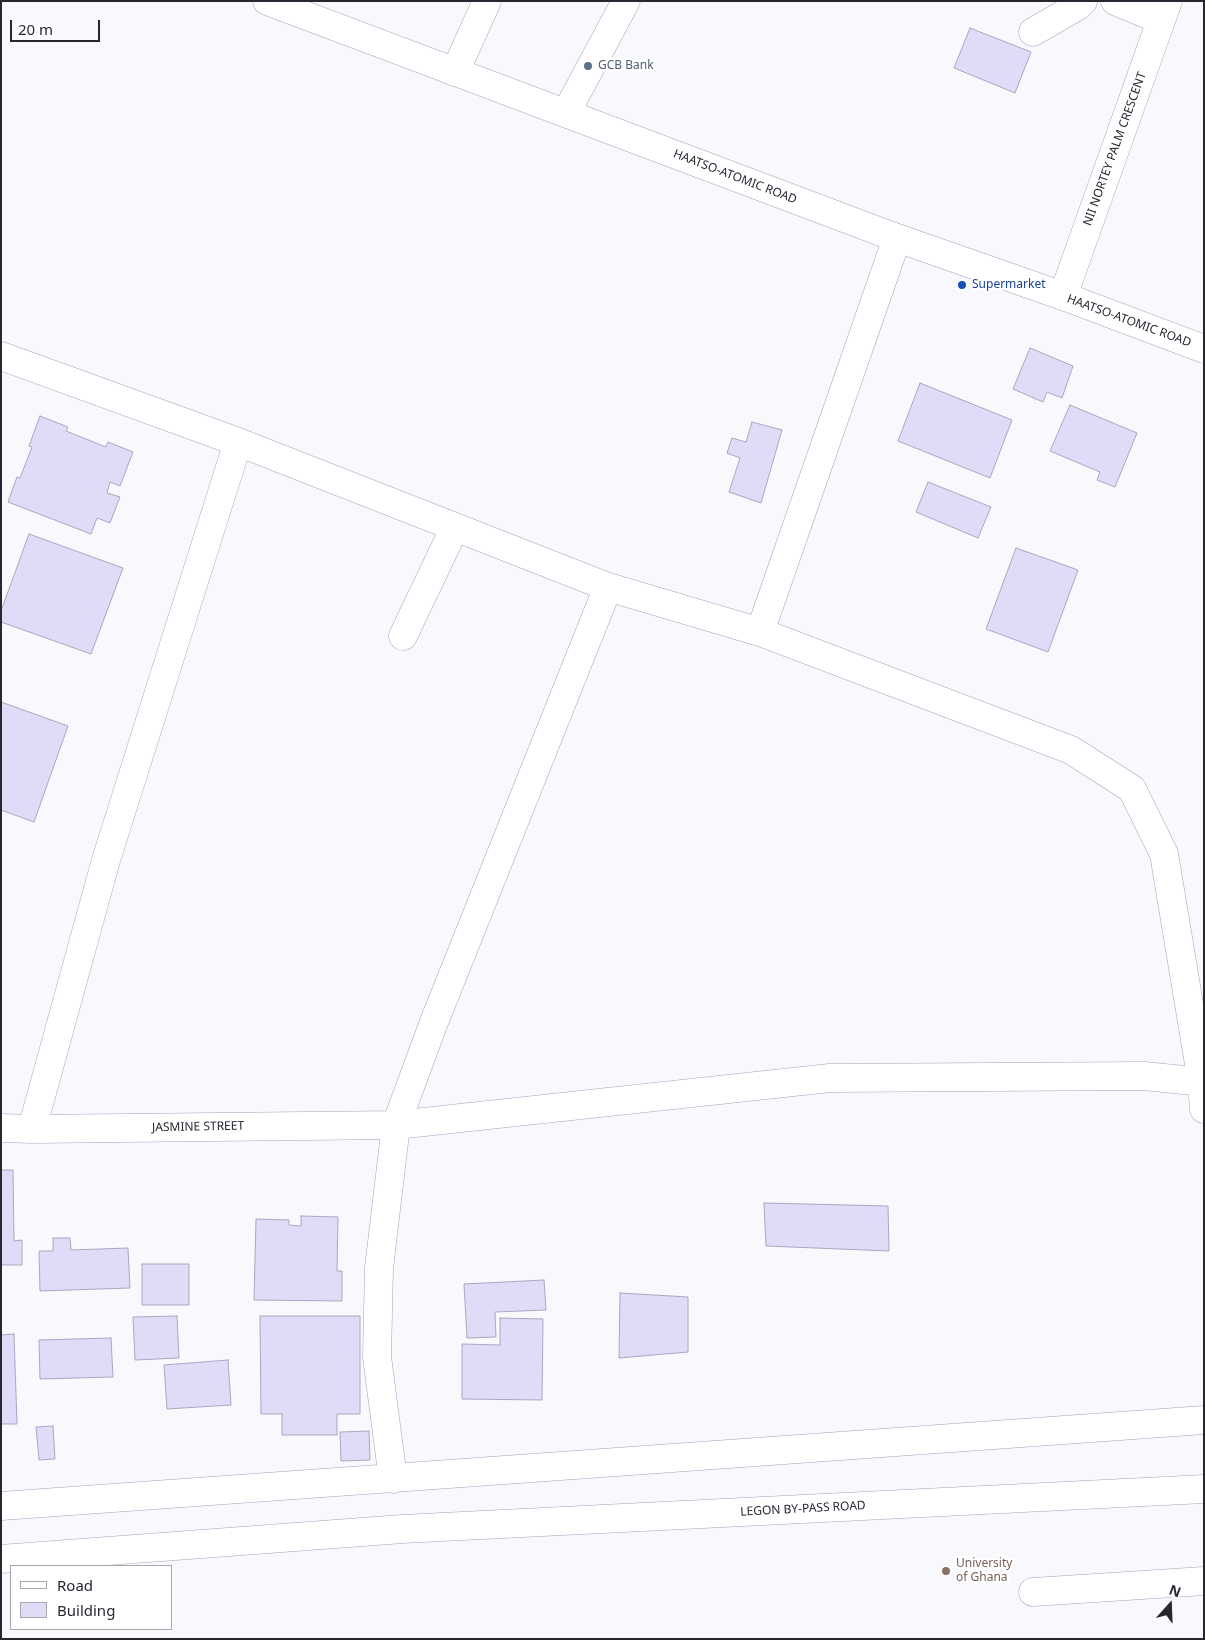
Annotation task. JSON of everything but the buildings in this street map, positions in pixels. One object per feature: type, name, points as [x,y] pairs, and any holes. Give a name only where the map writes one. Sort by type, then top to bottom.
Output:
[{"type":"street","name":"HAATSO-ATOMIC ROAD","points":[[267,1],[897,238],[1063,296],[1204,349]]},
{"type":"street","points":[[455,72],[487,1]]},
{"type":"street","points":[[566,113],[626,1]]},
{"type":"street","points":[[1033,32],[1078,6],[1083,1]]},
{"type":"street","points":[[1114,1],[1165,10]]},
{"type":"street","name":"NII NORTEY PALM CRESCENT","points":[[1063,296],[1165,10]]},
{"type":"street","points":[[760,632],[897,238]]},
{"type":"street","points":[[1,356],[238,442],[608,587],[760,632],[1071,750],[1132,789],[1164,854],[1203,1082],[1204,1109]]},
{"type":"street","points":[[32,1129],[109,851],[238,442]]},
{"type":"street","points":[[403,636],[455,527]]},
{"type":"street","points":[[393,1480],[377,1357],[379,1268],[396,1125],[434,1022],[608,587]]},
{"type":"street","name":"JASMINE STREET","points":[[1,1128],[396,1125],[830,1078],[1144,1076],[1203,1082]]},
{"type":"street","points":[[1,1506],[393,1480],[770,1450],[1204,1420]]},
{"type":"street","name":"LEGON BY-PASS ROAD","points":[[1,1560],[402,1528],[1204,1489]]},
{"type":"street","points":[[1033,1592],[1204,1581]]},
{"type":"place","name":"GCB Bank","points":[[588,66]]},
{"type":"place","name":"Supermarket","points":[[962,285]]},
{"type":"place","name":"University of Ghana","points":[[946,1571]]}]
